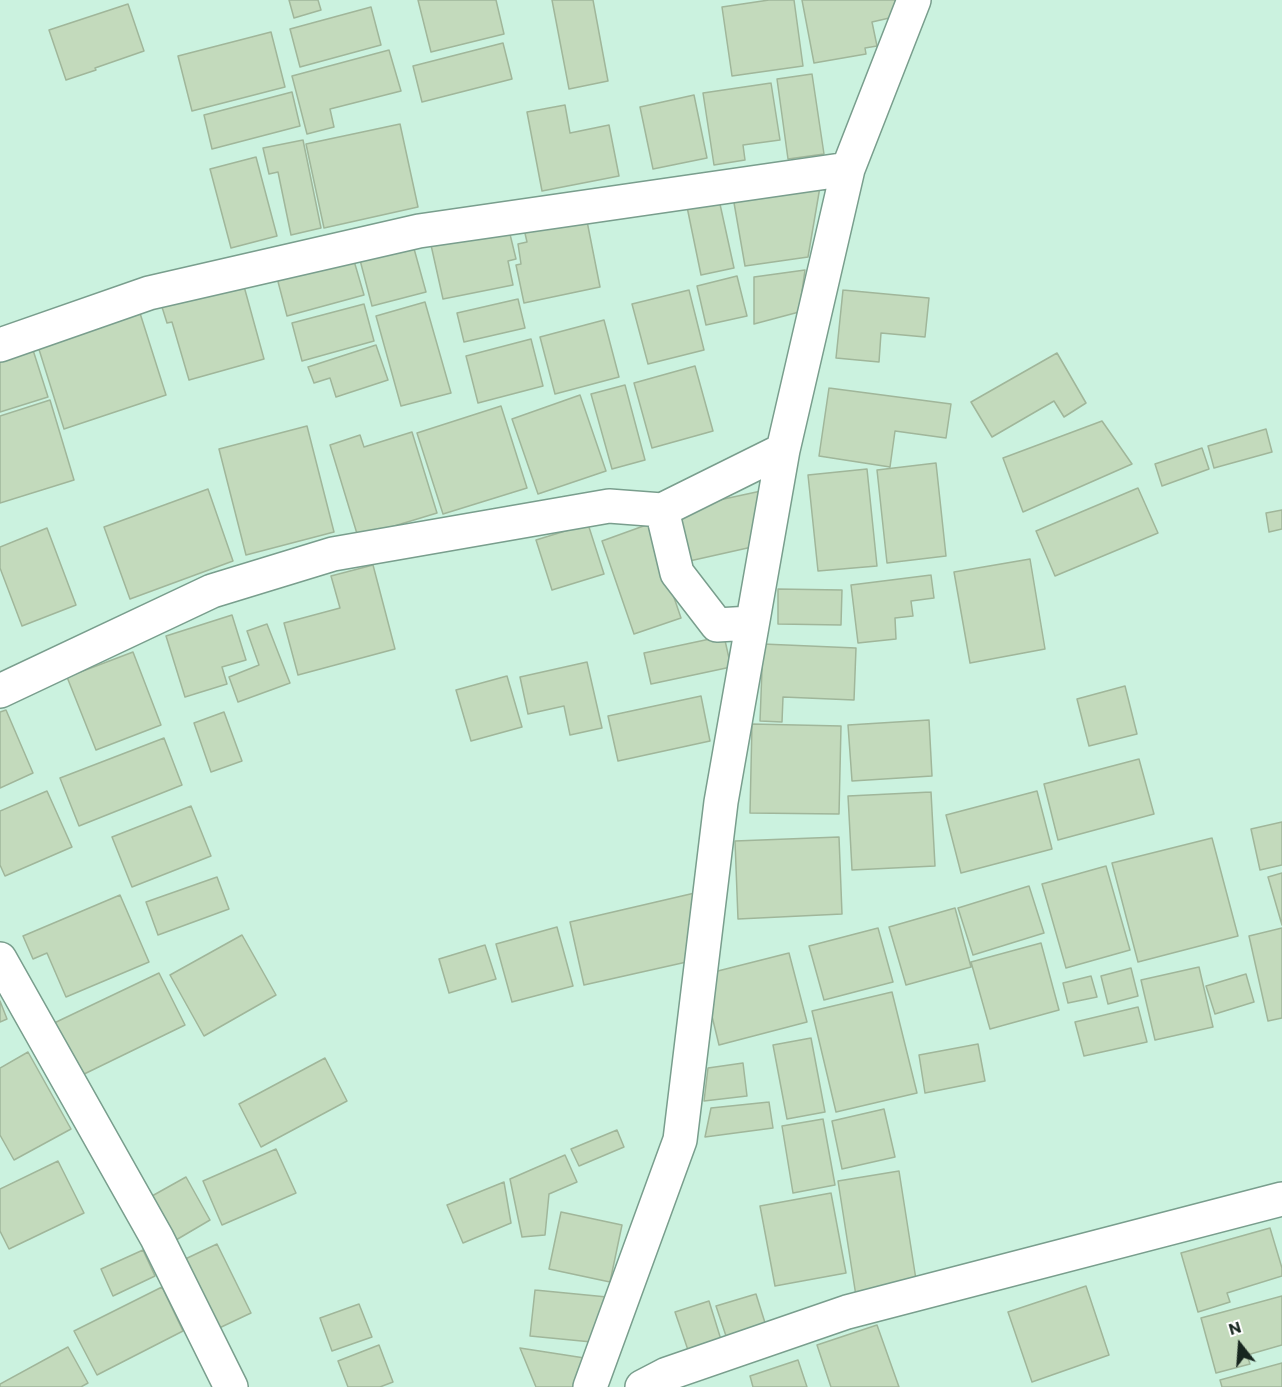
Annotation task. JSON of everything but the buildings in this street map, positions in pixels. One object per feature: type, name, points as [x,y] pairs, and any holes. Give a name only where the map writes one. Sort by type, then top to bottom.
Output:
[{"type":"street","points":[[591,1387],[680,1140],[721,802],[783,450],[848,169],[914,0]]},
{"type":"street","points":[[0,345],[149,293],[419,231],[848,169]]},
{"type":"street","points":[[0,691],[213,591],[333,554],[609,506],[662,510],[783,450]]},
{"type":"street","points":[[662,510],[677,573],[717,624],[751,623]]},
{"type":"street","points":[[0,959],[157,1238],[231,1387]]},
{"type":"street","points":[[642,1387],[667,1374],[847,1312],[1282,1199]]}]
